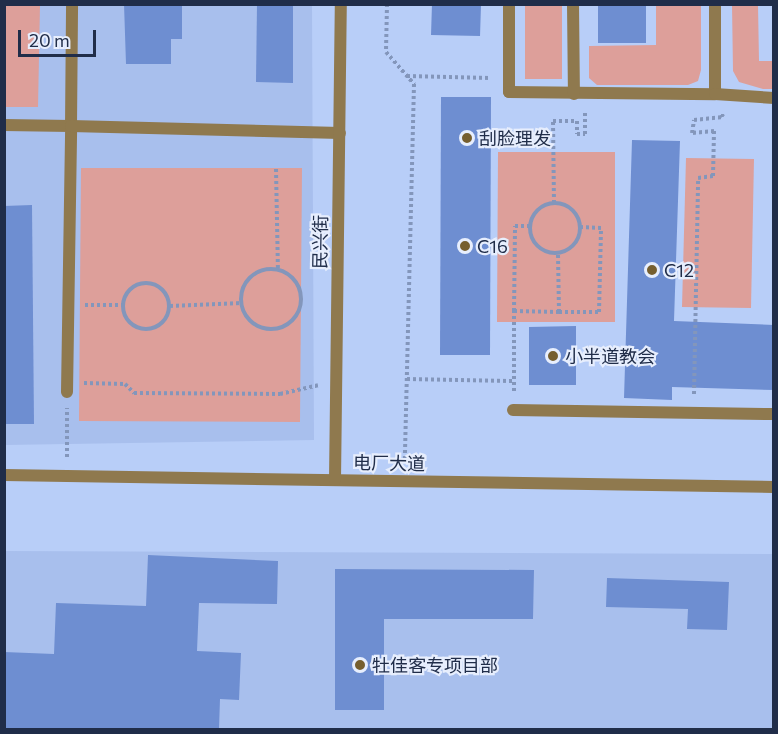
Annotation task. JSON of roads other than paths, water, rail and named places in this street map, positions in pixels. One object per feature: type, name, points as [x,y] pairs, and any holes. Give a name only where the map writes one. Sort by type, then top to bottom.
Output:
[{"type":"street","points":[[67,387],[72,4]]},
{"type":"street","name":"民兴街","points":[[335,480],[340,4]]},
{"type":"street","points":[[508,4],[508,92],[715,94],[774,98]]},
{"type":"street","points":[[573,4],[579,94]]},
{"type":"street","points":[[715,4],[715,94]]},
{"type":"street","points":[[4,125],[340,133]]},
{"type":"street","points":[[513,410],[774,414]]},
{"type":"street","name":"电厂大道","points":[[4,475],[774,486]]},
{"type":"place","name":"刮脸理发","points":[[467,138]]},
{"type":"place","name":"C16","points":[[465,246]]},
{"type":"place","name":"C12","points":[[652,270]]},
{"type":"place","name":"小半道教会","points":[[553,356]]},
{"type":"place","name":"牡佳客专项目部","points":[[360,665]]}]
